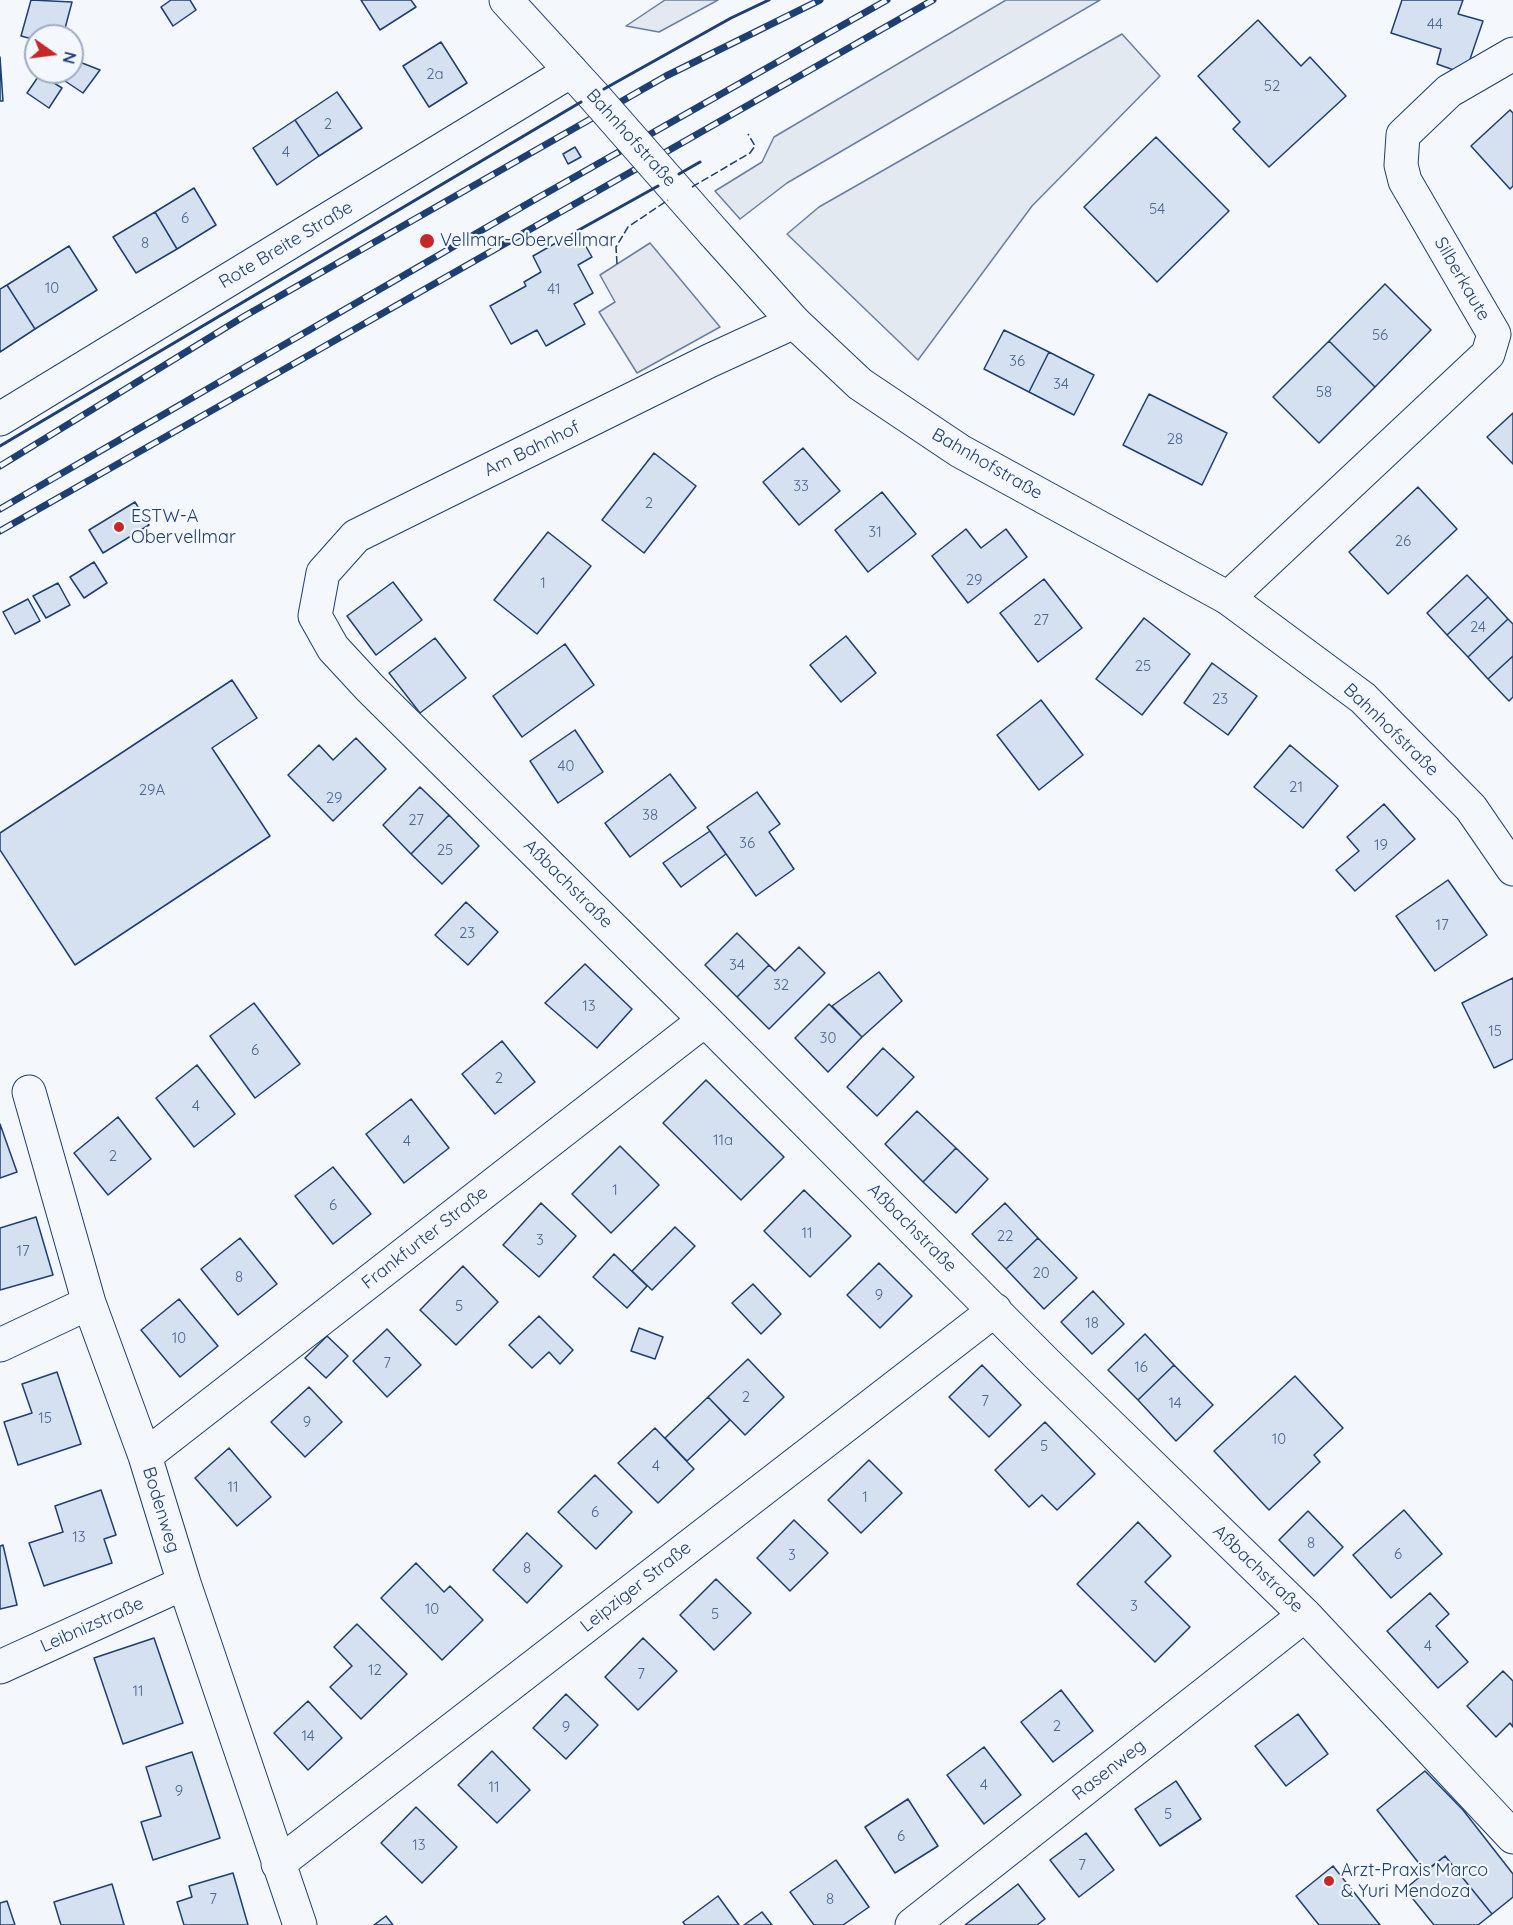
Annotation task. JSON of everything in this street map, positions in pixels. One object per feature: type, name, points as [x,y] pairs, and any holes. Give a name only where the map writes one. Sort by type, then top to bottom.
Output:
[{"type":"street","name":"Bahnhofstraße","points":[[506,0],[794,322],[860,384],[960,451],[1228,597],[1363,698],[1471,808],[1513,870]]},
{"type":"street","name":"Silberkaute","points":[[1228,597],[1488,354],[1494,334],[1405,181],[1401,165],[1403,135],[1449,91],[1513,54]]},
{"type":"street","name":"Rote Breite Straße","points":[[0,419],[571,71]]},
{"type":"street","name":"Am Bahnhof","points":[[315,616],[323,573],[356,536],[709,361],[794,322]]},
{"type":"street","name":"Aßbachstraße","points":[[315,616],[333,648],[370,688],[1305,1615],[1513,1837]]},
{"type":"street","name":"Frankfurter Straße","points":[[145,1456],[705,1020]]},
{"type":"street","name":"Bodenweg","points":[[29,1092],[89,1303],[145,1456],[184,1583],[300,1925]]},
{"type":"street","points":[[0,1345],[89,1303]]},
{"type":"street","name":"Leipziger Straße","points":[[278,1864],[995,1310]]},
{"type":"street","name":"Leibnizstraße","points":[[0,1667],[184,1583]]},
{"type":"street","name":"Rasenweg","points":[[912,1925],[1305,1615]]},
{"type":"shaded area","points":[[665,0],[718,0],[659,32],[626,26]]},
{"type":"shaded area","points":[[1006,0],[1100,0],[787,183],[740,219],[715,191],[762,162],[774,137]]},
{"type":"shaded area","points":[[1122,34],[1160,76],[1032,206],[918,360],[787,234],[819,207]]},
{"type":"shaded area","points":[[650,243],[720,327],[637,373],[599,312],[615,302],[600,275]]},
{"type":"building","points":[[31,0],[72,2],[66,24],[24,24]]},
{"type":"building","points":[[171,0],[190,0],[196,10],[173,26],[161,7]]},
{"type":"building","points":[[361,0],[411,0],[416,7],[380,30]]},
{"type":"building","points":[[1402,0],[1463,0],[1458,14],[1483,21],[1465,74],[1437,64],[1441,49],[1391,33]]},
{"type":"building","points":[[1258,20],[1301,66],[1310,57],[1346,96],[1269,167],[1233,129],[1240,122],[1198,76]]},
{"type":"building","points":[[441,42],[467,83],[429,107],[403,66]]},
{"type":"building","points":[[0,57],[3,101],[0,101]]},
{"type":"building","points":[[84,64],[100,70],[83,93],[70,84],[84,84]]},
{"type":"building","points":[[33,84],[56,84],[62,88],[49,108],[27,93]]},
{"type":"building","points":[[337,92],[362,128],[319,156],[295,120]]},
{"type":"building","points":[[1510,110],[1513,113],[1513,186],[1510,189],[1471,146]]},
{"type":"building","points":[[295,120],[319,156],[277,185],[253,148]]},
{"type":"building","points":[[1156,137],[1229,211],[1157,282],[1084,207]]},
{"type":"building","points":[[575,147],[581,157],[568,164],[563,154]]},
{"type":"building","points":[[194,188],[216,225],[177,249],[155,212]]},
{"type":"building","points":[[155,212],[177,249],[136,273],[113,237]]},
{"type":"building","points":[[577,231],[592,257],[578,265],[593,293],[574,304],[585,324],[546,346],[537,330],[511,344],[490,306],[526,286],[524,282],[541,272],[533,256]]},
{"type":"building","points":[[69,246],[97,290],[35,329],[7,285]]},
{"type":"building","points":[[1385,284],[1431,330],[1375,387],[1329,341]]},
{"type":"building","points":[[7,285],[35,329],[0,352],[0,289]]},
{"type":"building","points":[[1004,330],[1049,352],[1029,392],[984,369]]},
{"type":"building","points":[[1329,341],[1375,387],[1319,443],[1273,397]]},
{"type":"building","points":[[1049,352],[1094,375],[1074,415],[1029,392]]},
{"type":"building","points":[[1149,394],[1227,433],[1202,485],[1123,445]]},
{"type":"building","points":[[1513,413],[1513,464],[1487,437]]},
{"type":"building","points":[[803,448],[840,491],[799,525],[763,482]]},
{"type":"building","points":[[654,453],[696,486],[644,553],[602,520]]},
{"type":"building","points":[[1418,487],[1457,529],[1388,594],[1349,552]]},
{"type":"building","points":[[882,492],[916,534],[868,572],[835,530]]},
{"type":"building","name":"ESTW-A Obervellmar","points":[[135,502],[149,525],[103,553],[89,530]]},
{"type":"building","points":[[966,529],[981,548],[1006,529],[1027,557],[968,603],[932,556]]},
{"type":"building","points":[[548,532],[591,566],[537,634],[494,600]]},
{"type":"building","points":[[94,562],[107,583],[84,598],[70,577]]},
{"type":"building","points":[[1467,575],[1488,597],[1447,635],[1427,613]]},
{"type":"building","points":[[1044,579],[1082,628],[1038,662],[1000,613]]},
{"type":"building","points":[[393,582],[422,620],[376,655],[347,616]]},
{"type":"building","points":[[58,583],[70,605],[46,618],[33,596]]},
{"type":"building","points":[[1488,597],[1508,619],[1468,657],[1447,635]]},
{"type":"building","points":[[28,599],[40,621],[15,634],[3,612]]},
{"type":"building","points":[[1144,618],[1190,654],[1142,715],[1096,679]]},
{"type":"building","points":[[1508,619],[1513,624],[1513,656],[1488,679],[1468,657]]},
{"type":"building","points":[[846,636],[876,673],[841,702],[810,665]]},
{"type":"building","points":[[435,638],[466,678],[420,713],[389,673]]},
{"type":"building","points":[[565,644],[594,685],[522,737],[493,696]]},
{"type":"building","points":[[1513,656],[1513,697],[1509,701],[1488,679]]},
{"type":"building","points":[[1212,663],[1257,696],[1228,735],[1184,703]]},
{"type":"building","points":[[232,680],[257,718],[212,748],[270,836],[75,965],[0,850],[0,833]]},
{"type":"building","points":[[1041,700],[1083,755],[1039,790],[997,735]]},
{"type":"building","points":[[575,730],[603,772],[558,803],[530,761]]},
{"type":"building","points":[[356,738],[386,769],[333,821],[288,775],[319,745],[333,760]]},
{"type":"building","points":[[1290,745],[1338,786],[1303,828],[1254,787]]},
{"type":"building","points":[[670,774],[696,808],[630,857],[605,823]]},
{"type":"building","points":[[420,787],[449,815],[411,854],[383,825]]},
{"type":"building","points":[[757,792],[780,824],[769,832],[794,869],[756,896],[707,827]]},
{"type":"building","points":[[1384,804],[1415,839],[1355,891],[1336,870],[1359,851],[1347,837]]},
{"type":"building","points":[[449,815],[479,846],[442,884],[411,854]]},
{"type":"building","points":[[710,831],[726,854],[681,887],[663,863]]},
{"type":"building","points":[[1448,880],[1487,935],[1435,971],[1396,916]]},
{"type":"building","points":[[466,902],[498,932],[468,965],[435,935]]},
{"type":"building","points":[[737,933],[769,965],[737,997],[705,965]]},
{"type":"building","points":[[799,947],[825,973],[769,1029],[737,997],[769,965],[775,971]]},
{"type":"building","points":[[585,964],[632,1009],[597,1048],[545,1003]]},
{"type":"building","points":[[879,972],[902,1001],[862,1037],[832,1006]]},
{"type":"building","points":[[1513,978],[1513,1059],[1494,1068],[1462,1003]]},
{"type":"building","points":[[254,1003],[300,1064],[255,1098],[210,1036]]},
{"type":"building","points":[[829,1004],[862,1037],[828,1072],[795,1038]]},
{"type":"building","points":[[502,1041],[535,1082],[495,1114],[462,1074]]},
{"type":"building","points":[[883,1048],[914,1077],[877,1116],[847,1087]]},
{"type":"building","points":[[197,1065],[235,1114],[194,1147],[156,1098]]},
{"type":"building","points":[[706,1080],[784,1157],[741,1200],[663,1123]]},
{"type":"building","points":[[411,1099],[449,1148],[404,1183],[366,1134]]},
{"type":"building","points":[[917,1111],[956,1148],[923,1182],[885,1144]]},
{"type":"building","points":[[118,1117],[151,1159],[108,1195],[74,1153]]},
{"type":"building","points":[[0,1124],[17,1172],[0,1178]]},
{"type":"building","points":[[620,1146],[659,1185],[611,1233],[572,1194]]},
{"type":"building","points":[[956,1148],[988,1179],[956,1213],[923,1182]]},
{"type":"building","points":[[333,1167],[371,1214],[333,1244],[295,1196]]},
{"type":"building","points":[[804,1190],[851,1236],[810,1277],[764,1231]]},
{"type":"building","points":[[541,1203],[576,1236],[539,1277],[503,1245]]},
{"type":"building","points":[[1005,1203],[1038,1238],[1006,1269],[972,1234]]},
{"type":"building","points":[[36,1217],[53,1275],[0,1290],[0,1228]]},
{"type":"building","points":[[675,1227],[695,1246],[652,1290],[632,1271]]},
{"type":"building","points":[[240,1238],[277,1284],[238,1315],[201,1269]]},
{"type":"building","points":[[1038,1238],[1077,1278],[1044,1309],[1006,1269]]},
{"type":"building","points":[[614,1254],[647,1286],[627,1308],[593,1277]]},
{"type":"building","points":[[879,1263],[912,1296],[880,1328],[847,1295]]},
{"type":"building","points":[[463,1266],[498,1302],[456,1345],[420,1310]]},
{"type":"building","points":[[753,1284],[781,1314],[761,1334],[732,1303]]},
{"type":"building","points":[[1093,1291],[1124,1324],[1092,1354],[1061,1322]]},
{"type":"building","points":[[179,1299],[218,1346],[180,1377],[141,1330]]},
{"type":"building","points":[[539,1316],[573,1350],[560,1364],[549,1352],[532,1368],[509,1345]]},
{"type":"building","points":[[639,1328],[663,1337],[655,1359],[631,1351]]},
{"type":"building","points":[[387,1329],[421,1365],[387,1397],[353,1361]]},
{"type":"building","points":[[1145,1334],[1174,1365],[1138,1400],[1108,1370]]},
{"type":"building","points":[[327,1336],[348,1356],[326,1378],[305,1358]]},
{"type":"building","points":[[748,1359],[784,1397],[745,1435],[708,1397]]},
{"type":"building","points":[[982,1365],[1021,1405],[989,1437],[949,1397]]},
{"type":"building","points":[[1174,1365],[1213,1405],[1176,1441],[1138,1400]]},
{"type":"building","points":[[57,1372],[81,1444],[18,1465],[4,1422],[32,1413],[22,1384]]},
{"type":"building","points":[[1295,1376],[1343,1428],[1314,1455],[1320,1462],[1269,1510],[1214,1451]]},
{"type":"building","points":[[309,1387],[342,1422],[305,1457],[271,1422]]},
{"type":"building","points":[[708,1397],[730,1420],[687,1461],[665,1438]]},
{"type":"building","points":[[1045,1422],[1095,1474],[1057,1510],[1042,1495],[1029,1507],[995,1470]]},
{"type":"building","points":[[655,1428],[694,1469],[658,1503],[618,1463]]},
{"type":"building","points":[[229,1448],[271,1497],[237,1526],[195,1478]]},
{"type":"building","points":[[869,1460],[902,1493],[861,1533],[828,1500]]},
{"type":"building","points":[[595,1475],[632,1512],[596,1549],[558,1512]]},
{"type":"building","points":[[101,1490],[116,1535],[104,1539],[112,1563],[44,1586],[29,1543],[63,1532],[55,1506]]},
{"type":"building","points":[[1404,1510],[1442,1554],[1391,1598],[1353,1555]]},
{"type":"building","points":[[1308,1511],[1343,1547],[1314,1576],[1279,1540]]},
{"type":"building","points":[[794,1520],[828,1553],[790,1591],[757,1558]]},
{"type":"building","points":[[1138,1522],[1171,1556],[1145,1582],[1190,1627],[1155,1662],[1077,1584]]},
{"type":"building","points":[[527,1533],[562,1566],[527,1603],[493,1570]]},
{"type":"building","points":[[3,1545],[17,1605],[0,1609],[0,1546]]},
{"type":"building","points":[[416,1563],[444,1592],[450,1586],[483,1620],[442,1660],[381,1598]]},
{"type":"building","points":[[716,1579],[751,1613],[714,1650],[680,1615]]},
{"type":"building","points":[[1430,1593],[1449,1614],[1436,1626],[1468,1662],[1438,1688],[1387,1631]]},
{"type":"building","points":[[357,1624],[407,1674],[361,1719],[330,1687],[352,1666],[334,1647]]},
{"type":"building","points":[[154,1638],[183,1723],[123,1744],[94,1658]]},
{"type":"building","points":[[643,1638],[677,1671],[638,1710],[605,1677]]},
{"type":"building","points":[[1503,1671],[1513,1681],[1513,1727],[1510,1723],[1496,1737],[1467,1706]]},
{"type":"building","points":[[1061,1690],[1093,1731],[1053,1762],[1021,1722]]},
{"type":"building","points":[[566,1694],[598,1725],[566,1759],[533,1728]]},
{"type":"building","points":[[308,1701],[342,1738],[308,1770],[274,1733]]},
{"type":"building","points":[[1298,1714],[1328,1754],[1286,1786],[1255,1746]]},
{"type":"building","points":[[984,1747],[1021,1795],[984,1824],[947,1775]]},
{"type":"building","points":[[492,1751],[530,1790],[497,1823],[458,1785]]},
{"type":"building","points":[[192,1752],[220,1838],[153,1860],[141,1822],[161,1816],[146,1767]]},
{"type":"building","points":[[1425,1771],[1463,1810],[1513,1874],[1513,1897],[1492,1914],[1445,1856],[1425,1871],[1377,1810]]},
{"type":"building","points":[[1176,1781],[1201,1819],[1160,1846],[1135,1809]]},
{"type":"building","points":[[908,1799],[938,1846],[895,1873],[865,1827]]},
{"type":"building","points":[[416,1807],[457,1847],[422,1883],[381,1843]]},
{"type":"building","points":[[1086,1833],[1114,1870],[1079,1897],[1050,1860]]},
{"type":"building","points":[[1445,1856],[1492,1914],[1478,1925],[1434,1925],[1405,1889]]},
{"type":"building","points":[[836,1860],[869,1907],[843,1925],[814,1925],[790,1892]]},
{"type":"building","name":"Arzt-Praxis Marco & Yuri Mendoza","points":[[1333,1866],[1380,1925],[1319,1925],[1296,1896]]},
{"type":"building","points":[[233,1873],[248,1925],[184,1925],[177,1902],[192,1897],[189,1886]]},
{"type":"building","points":[[112,1884],[124,1925],[61,1925],[54,1902]]},
{"type":"building","points":[[1018,1884],[1045,1919],[1037,1925],[965,1925]]},
{"type":"building","points":[[718,1896],[739,1925],[685,1925],[683,1922]]},
{"type":"building","points":[[7,1901],[15,1925],[0,1925],[0,1903]]},
{"type":"building","points":[[762,1912],[772,1925],[744,1925]]},
{"type":"building","points":[[386,1916],[393,1925],[374,1925]]},
{"type":"railway","points":[[0,466],[243,317],[666,76],[820,0]]},
{"type":"railway","points":[[0,509],[534,200],[887,0]]},
{"type":"railway","points":[[0,531],[933,0]]},
{"type":"fence","points":[[692,187],[750,153],[755,146],[748,134]]},
{"type":"fence","points":[[617,264],[616,247],[628,227],[668,200]]},
{"type":"wall","points":[[604,89],[731,18],[769,0]]},
{"type":"wall","points":[[0,446],[581,102]]},
{"type":"wall","points":[[679,174],[700,162]]},
{"type":"wall","points":[[577,231],[658,186]]},
{"type":"place","name":"Vellmar-Obervellmar","points":[[427,241]]},
{"type":"place","name":"ESTW-A Obervellmar","points":[[119,527]]},
{"type":"place","name":"Arzt-Praxis Marco & Yuri Mendoza","points":[[1329,1881]]}]
